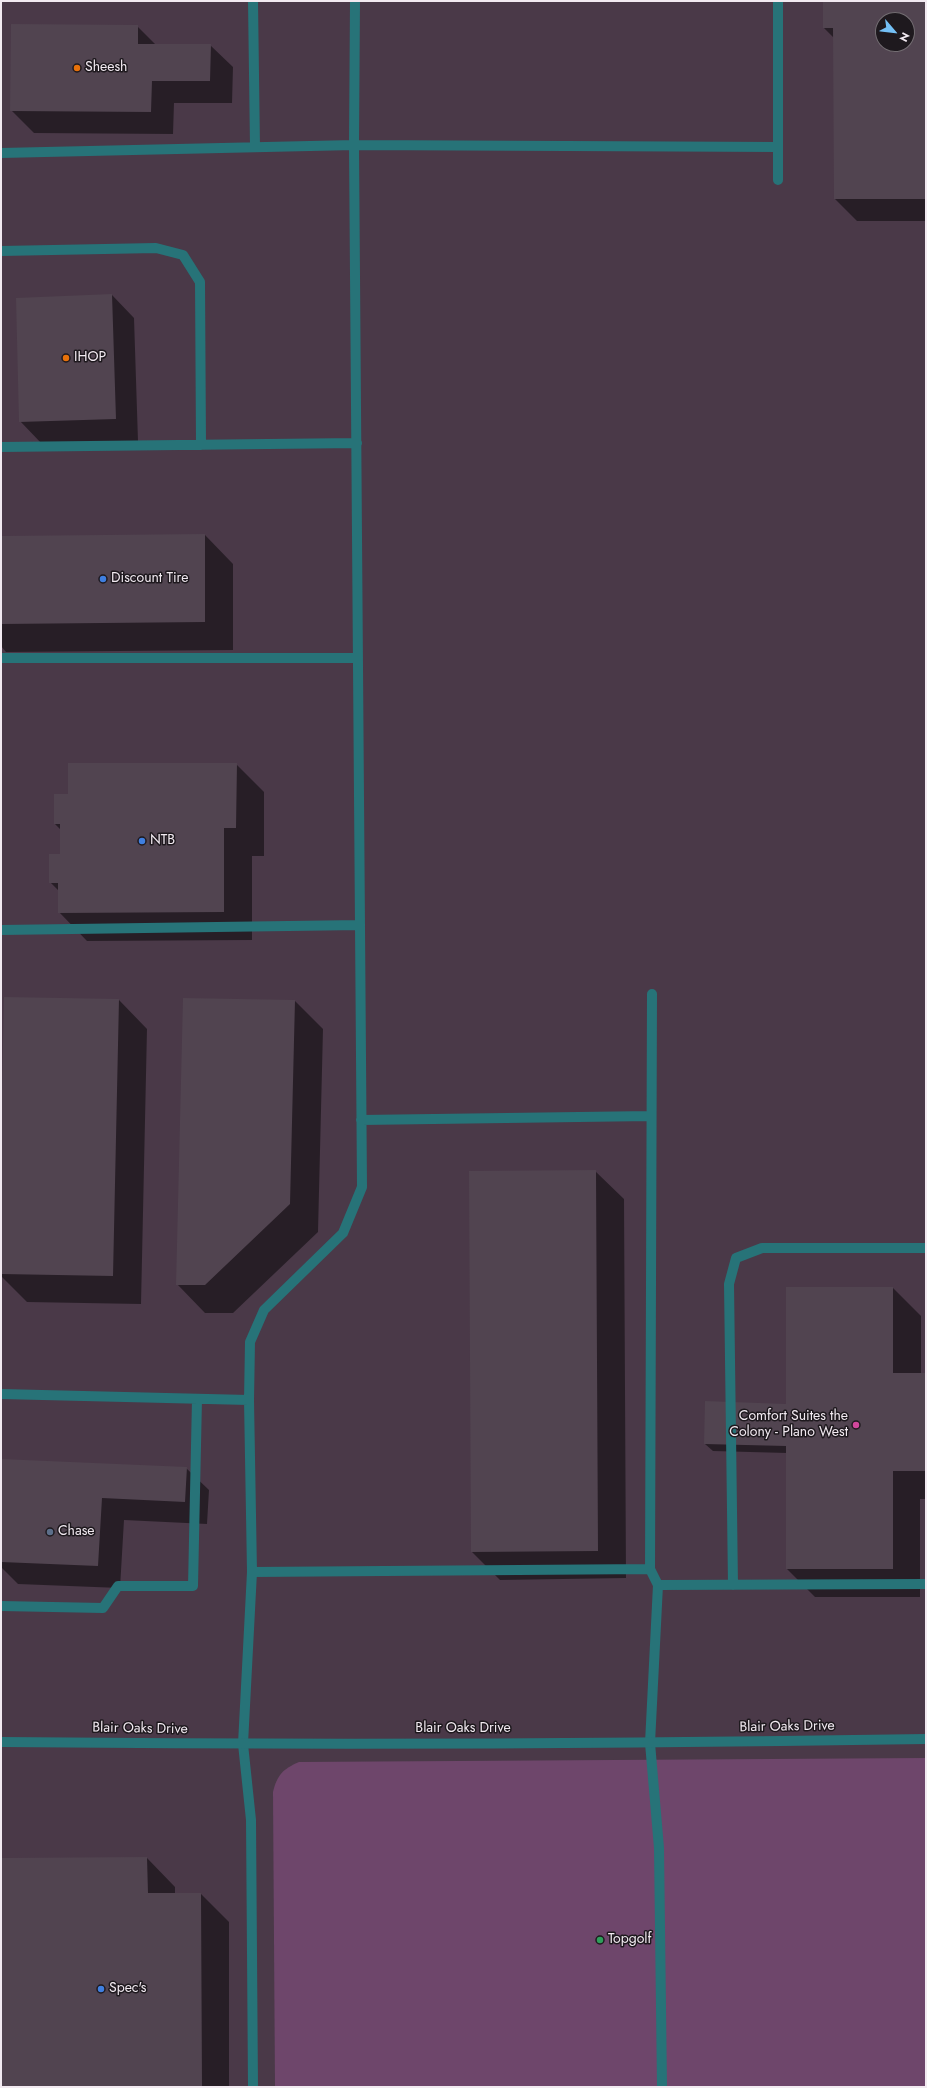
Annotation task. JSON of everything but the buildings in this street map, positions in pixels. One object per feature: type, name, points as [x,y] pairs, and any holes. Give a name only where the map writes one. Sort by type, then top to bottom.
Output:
[{"type":"street","points":[[253,1],[255,147]]},
{"type":"street","points":[[253,2087],[251,1820],[243,1744],[252,1572],[249,1400],[250,1342],[264,1310],[343,1233],[362,1187],[354,145],[355,1]]},
{"type":"street","points":[[778,1],[778,180]]},
{"type":"street","points":[[1,153],[354,145],[778,147]]},
{"type":"street","points":[[1,251],[156,248],[183,255],[200,282],[201,445]]},
{"type":"street","points":[[1,447],[357,443]]},
{"type":"street","points":[[1,658],[358,658]]},
{"type":"street","points":[[1,930],[360,926]]},
{"type":"street","points":[[652,994],[650,1569],[658,1585],[650,1743],[659,1848],[662,2087]]},
{"type":"street","points":[[361,1120],[652,1116]]},
{"type":"street","points":[[733,1585],[729,1284],[736,1258],[762,1248],[926,1248]]},
{"type":"street","points":[[1,1394],[249,1400]]},
{"type":"street","points":[[1,1606],[104,1608],[118,1586],[193,1586],[197,1399]]},
{"type":"street","points":[[252,1572],[650,1569]]},
{"type":"street","points":[[658,1585],[926,1584]]},
{"type":"street","name":"Blair Oaks Drive","points":[[1,1742],[243,1744],[650,1743],[926,1739]]},
{"type":"shaded area","points":[[1,1],[926,1],[926,2087],[1,2087]]},
{"type":"shaded area","name":"Topgolf","points":[[926,1758],[926,2087],[275,2087],[273,1792],[276,1781],[285,1770],[293,1765],[299,1762]]},
{"type":"place","name":"Sheesh","points":[[77,68]]},
{"type":"place","name":"IHOP","points":[[66,358]]},
{"type":"place","name":"Discount Tire","points":[[103,579]]},
{"type":"place","name":"NTB","points":[[142,841]]},
{"type":"place","name":"Comfort Suites the Colony - Plano West","points":[[856,1425]]},
{"type":"place","name":"Chase","points":[[50,1532]]},
{"type":"place","name":"Topgolf","points":[[600,1940]]},
{"type":"place","name":"Spec's","points":[[101,1989]]}]
